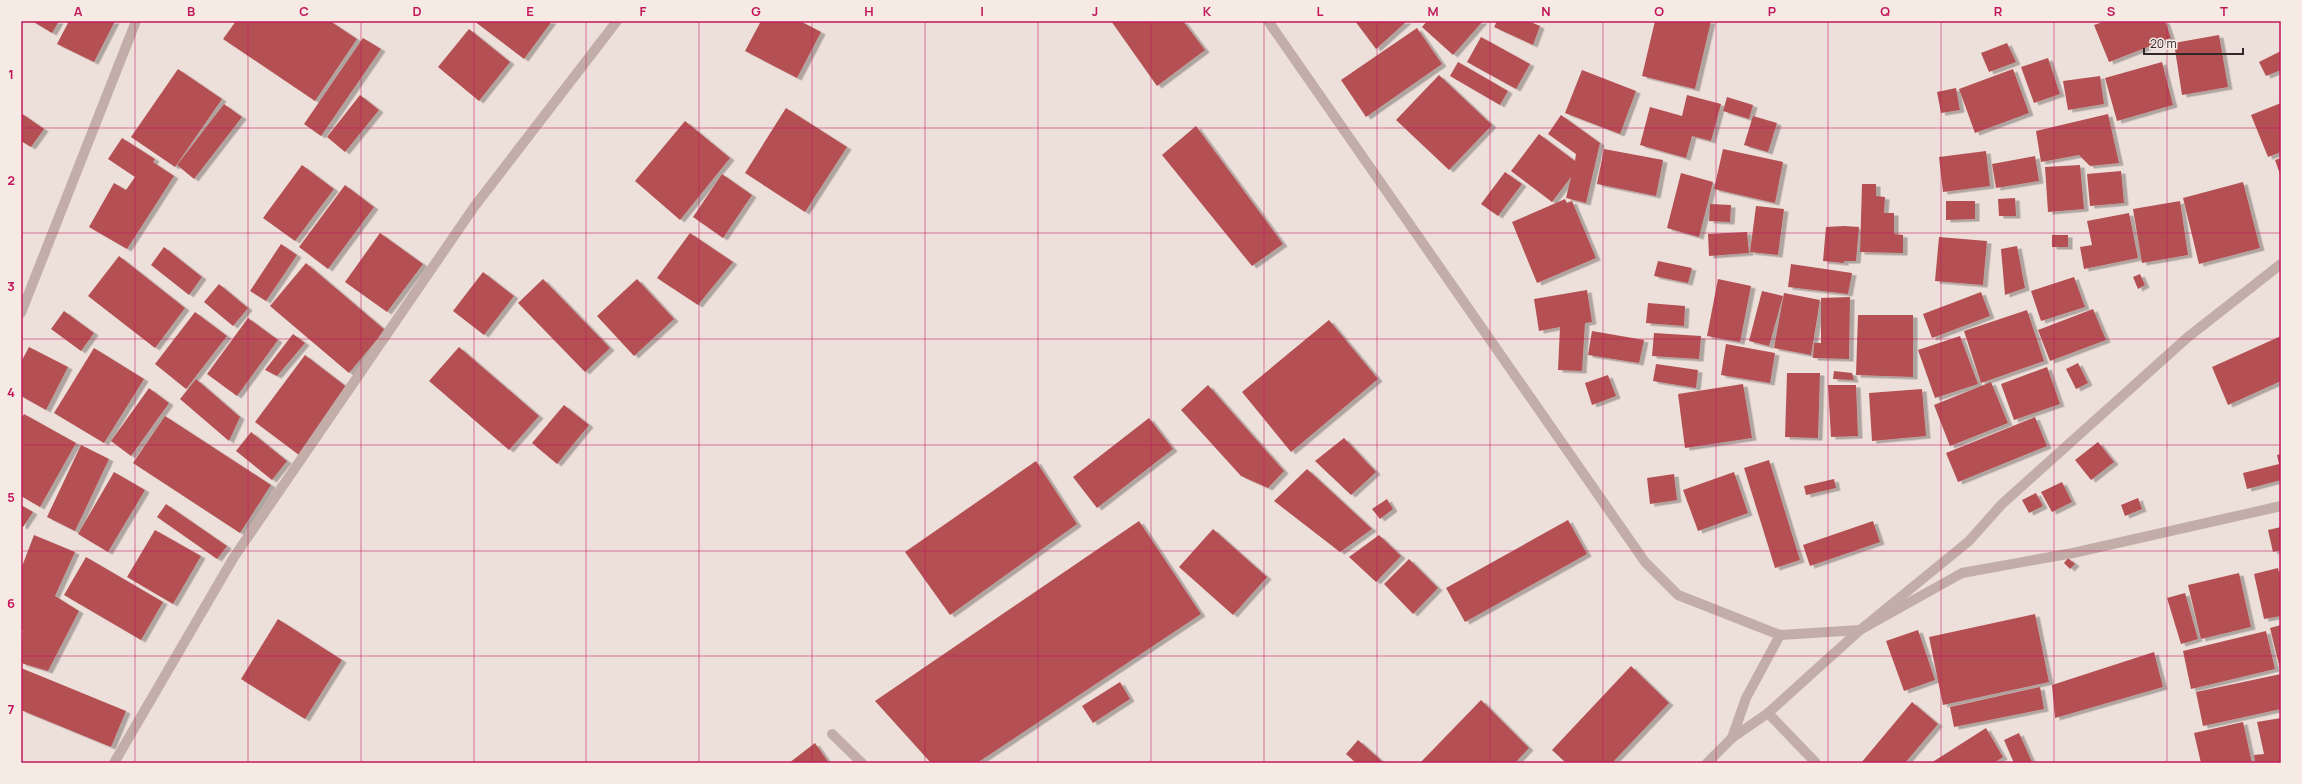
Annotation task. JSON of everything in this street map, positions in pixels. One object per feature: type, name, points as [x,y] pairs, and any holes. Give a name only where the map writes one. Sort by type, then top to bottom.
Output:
[{"type":"street","points":[[21,313],[136,21]]},
{"type":"street","points":[[114,763],[234,557],[474,207],[617,21]]},
{"type":"street","points":[[1268,21],[1645,562],[1678,595],[1780,635],[1860,630],[1962,573],[2073,554],[2281,506]]},
{"type":"street","points":[[1707,763],[1732,738],[1768,713],[1860,630],[1969,541],[2002,504],[2188,337],[2281,264]]},
{"type":"street","points":[[1732,738],[1746,698],[1780,635]]},
{"type":"street","points":[[1768,713],[1816,763]]},
{"type":"street","points":[[832,734],[862,763]]},
{"type":"building","points":[[32,21],[59,21],[52,33]]},
{"type":"building","points":[[69,21],[115,21],[94,62],[57,44]]},
{"type":"building","points":[[236,21],[330,21],[357,39],[315,101],[223,39]]},
{"type":"building","points":[[474,21],[552,21],[524,59]]},
{"type":"building","points":[[761,21],[800,21],[821,32],[797,78],[745,51]]},
{"type":"building","points":[[1111,21],[1183,21],[1205,50],[1157,86]]},
{"type":"building","points":[[1355,21],[1407,21],[1376,49]]},
{"type":"building","points":[[1427,21],[1483,21],[1453,55],[1422,27]]},
{"type":"building","points":[[1497,21],[1528,21],[1540,26],[1533,45],[1494,27]]},
{"type":"building","points":[[1655,21],[1711,21],[1695,89],[1642,76]]},
{"type":"building","points":[[2106,21],[2165,21],[2171,38],[2109,62],[2094,25]]},
{"type":"building","points":[[1417,28],[1442,64],[1366,117],[1341,80]]},
{"type":"building","points":[[469,29],[510,62],[479,101],[438,67]]},
{"type":"building","points":[[2219,35],[2228,87],[2182,95],[2174,43]]},
{"type":"building","points":[[1481,37],[1530,64],[1516,89],[1467,62]]},
{"type":"building","points":[[363,38],[381,49],[321,136],[304,124]]},
{"type":"building","points":[[2007,43],[2016,62],[1989,72],[1981,53]]},
{"type":"building","points":[[2281,51],[2281,70],[2266,76],[2259,62]]},
{"type":"building","points":[[2048,58],[2060,94],[2034,103],[2021,67]]},
{"type":"building","points":[[1458,62],[1508,91],[1500,105],[1450,76]]},
{"type":"building","points":[[2162,62],[2173,105],[2117,121],[2105,78]]},
{"type":"building","points":[[178,69],[222,99],[175,167],[131,137]]},
{"type":"building","points":[[2013,69],[2029,113],[1975,133],[1959,89]]},
{"type":"building","points":[[1582,70],[1636,91],[1620,134],[1565,113]]},
{"type":"building","points":[[1439,75],[1492,125],[1449,170],[1396,120]]},
{"type":"building","points":[[2100,76],[2104,104],[2068,110],[2063,81]]},
{"type":"building","points":[[1956,88],[1960,110],[1941,113],[1937,92]]},
{"type":"building","points":[[360,95],[379,110],[345,152],[327,137]]},
{"type":"building","points":[[1687,95],[1721,104],[1711,141],[1692,136],[1686,158],[1640,145],[1650,107],[1682,116]]},
{"type":"building","points":[[1727,97],[1753,105],[1749,119],[1723,111]]},
{"type":"building","points":[[2281,103],[2281,152],[2268,157],[2251,115]]},
{"type":"building","points":[[224,104],[242,117],[194,179],[177,165]]},
{"type":"building","points":[[786,108],[847,147],[805,212],[745,173]]},
{"type":"building","points":[[21,113],[44,129],[31,147],[21,141]]},
{"type":"building","points":[[2108,114],[2119,163],[2090,166],[2079,155],[2041,162],[2036,131]]},
{"type":"building","points":[[1561,115],[1600,143],[1586,203],[1566,198],[1571,177],[1552,202],[1511,171],[1539,134],[1575,161],[1576,154],[1548,134]]},
{"type":"building","points":[[1753,116],[1777,123],[1768,152],[1744,145]]},
{"type":"building","points":[[685,121],[730,158],[680,220],[635,181]]},
{"type":"building","points":[[1196,126],[1283,244],[1252,266],[1162,155]]},
{"type":"building","points":[[122,138],[155,159],[153,162],[174,176],[127,249],[89,227],[114,183],[126,190],[135,177],[108,159]]},
{"type":"building","points":[[1604,149],[1663,160],[1656,196],[1597,184]]},
{"type":"building","points":[[1723,149],[1783,162],[1775,203],[1714,189]]},
{"type":"building","points":[[1986,151],[1990,186],[1943,192],[1939,157]]},
{"type":"building","points":[[2035,156],[2039,181],[1996,188],[1992,164]]},
{"type":"building","points":[[2281,158],[2281,177],[2275,160]]},
{"type":"building","points":[[302,165],[334,189],[295,241],[263,218]]},
{"type":"building","points":[[2080,165],[2084,209],[2048,212],[2045,167]]},
{"type":"building","points":[[2121,171],[2124,203],[2090,206],[2087,174]]},
{"type":"building","points":[[1505,172],[1522,184],[1498,216],[1481,204]]},
{"type":"building","points":[[1681,173],[1713,182],[1699,237],[1667,228]]},
{"type":"building","points":[[722,174],[752,195],[723,238],[693,217]]},
{"type":"building","points":[[2243,182],[2260,248],[2199,264],[2183,198]]},
{"type":"building","points":[[1862,184],[1876,184],[1876,196],[1885,197],[1884,213],[1894,213],[1894,234],[1903,235],[1903,253],[1860,252]]},
{"type":"building","points":[[345,185],[374,207],[328,269],[299,247]]},
{"type":"building","points":[[2015,198],[2016,216],[1999,216],[1998,199]]},
{"type":"building","points":[[1565,199],[1567,203],[1572,201],[1596,258],[1537,283],[1512,222]]},
{"type":"building","points":[[1946,201],[1975,201],[1975,219],[1946,220]]},
{"type":"building","points":[[2180,201],[2188,255],[2142,263],[2133,209]]},
{"type":"building","points":[[1710,204],[1731,205],[1730,222],[1709,221]]},
{"type":"building","points":[[1756,206],[1784,209],[1778,255],[1750,252]]},
{"type":"building","points":[[2129,213],[2138,258],[2084,269],[2080,247],[2092,245],[2087,221]]},
{"type":"building","points":[[1826,227],[1859,227],[1856,261],[1844,261],[1844,263],[1823,261]]},
{"type":"building","points":[[1747,232],[1749,253],[1709,256],[1708,234]]},
{"type":"building","points":[[380,233],[423,264],[387,312],[345,282]]},
{"type":"building","points":[[690,233],[733,262],[698,305],[657,278]]},
{"type":"building","points":[[2052,235],[2068,235],[2068,247],[2052,247]]},
{"type":"building","points":[[1939,237],[1987,241],[1983,285],[1935,281]]},
{"type":"building","points":[[281,244],[297,255],[266,301],[250,291]]},
{"type":"building","points":[[2017,246],[2025,288],[2005,295],[2001,249]]},
{"type":"building","points":[[164,247],[202,277],[189,295],[151,265]]},
{"type":"building","points":[[119,256],[185,308],[155,348],[88,296]]},
{"type":"building","points":[[1658,261],[1692,268],[1688,283],[1654,276]]},
{"type":"building","points":[[306,263],[385,330],[349,373],[270,306]]},
{"type":"building","points":[[1791,264],[1852,273],[1848,294],[1788,287]]},
{"type":"building","points":[[483,272],[514,296],[484,335],[453,311]]},
{"type":"building","points":[[2140,274],[2145,285],[2138,289],[2133,277]]},
{"type":"building","points":[[2074,277],[2085,307],[2041,321],[2031,291]]},
{"type":"building","points":[[543,279],[610,348],[585,372],[518,303]]},
{"type":"building","points":[[637,279],[674,319],[634,356],[597,316]]},
{"type":"building","points":[[1718,279],[1751,286],[1740,342],[1707,336]]},
{"type":"building","points":[[219,284],[248,308],[233,326],[204,302]]},
{"type":"building","points":[[1587,290],[1592,322],[1585,323],[1582,371],[1558,370],[1560,327],[1539,331],[1534,299]]},
{"type":"building","points":[[1762,291],[1783,296],[1769,346],[1749,341]]},
{"type":"building","points":[[1981,292],[1990,316],[1932,338],[1923,314]]},
{"type":"building","points":[[1784,293],[1820,300],[1811,355],[1774,348]]},
{"type":"building","points":[[1850,297],[1849,359],[1813,358],[1814,343],[1821,343],[1821,298]]},
{"type":"building","points":[[1648,303],[1685,306],[1684,326],[1646,323]]},
{"type":"building","points":[[2093,309],[2106,340],[2050,361],[2038,330]]},
{"type":"building","points":[[2027,310],[2044,361],[1981,383],[1964,331]]},
{"type":"building","points":[[64,311],[94,333],[81,351],[51,329]]},
{"type":"building","points":[[195,312],[227,336],[186,389],[155,364]]},
{"type":"building","points":[[1858,315],[1913,315],[1913,377],[1856,375]]},
{"type":"building","points":[[248,318],[278,340],[237,396],[207,374]]},
{"type":"building","points":[[1329,320],[1378,379],[1291,452],[1242,392]]},
{"type":"building","points":[[1592,331],[1644,340],[1639,363],[1588,355]]},
{"type":"building","points":[[1654,333],[1701,336],[1699,359],[1652,356]]},
{"type":"building","points":[[293,334],[305,343],[277,376],[265,370]]},
{"type":"building","points":[[1960,336],[1978,384],[1935,398],[1918,350]]},
{"type":"building","points":[[2281,336],[2281,381],[2228,405],[2212,367]]},
{"type":"building","points":[[1726,344],[1775,353],[1770,383],[1721,375]]},
{"type":"building","points":[[29,347],[68,367],[46,410],[21,396],[21,362]]},
{"type":"building","points":[[459,347],[539,416],[509,450],[429,381]]},
{"type":"building","points":[[94,348],[144,379],[104,443],[54,413]]},
{"type":"building","points":[[305,355],[348,388],[299,455],[255,422]]},
{"type":"building","points":[[2078,363],[2088,383],[2076,389],[2066,369]]},
{"type":"building","points":[[1656,364],[1698,370],[1696,388],[1653,381]]},
{"type":"building","points":[[2047,367],[2060,404],[2014,420],[2001,384]]},
{"type":"building","points":[[1834,371],[1852,373],[1854,380],[1833,379]]},
{"type":"building","points":[[1787,373],[1820,373],[1818,438],[1785,437]]},
{"type":"building","points":[[1608,375],[1616,396],[1592,405],[1585,383]]},
{"type":"building","points":[[196,379],[240,417],[229,441],[180,399]]},
{"type":"building","points":[[1991,382],[2008,423],[1950,446],[1934,405]]},
{"type":"building","points":[[1743,384],[1752,438],[1685,448],[1678,394]]},
{"type":"building","points":[[1208,385],[1284,471],[1268,488],[1241,476],[1181,410]]},
{"type":"building","points":[[1828,385],[1856,385],[1858,436],[1831,437]]},
{"type":"building","points":[[149,388],[169,403],[131,456],[111,441]]},
{"type":"building","points":[[1922,389],[1926,436],[1872,441],[1869,393]]},
{"type":"building","points":[[564,405],[589,425],[557,464],[532,443]]},
{"type":"building","points":[[24,414],[76,443],[40,507],[21,496],[21,419]]},
{"type":"building","points":[[165,416],[271,485],[240,533],[133,463]]},
{"type":"building","points":[[2035,417],[2047,446],[1958,482],[1946,453]]},
{"type":"building","points":[[1149,418],[1173,449],[1097,508],[1073,477]]},
{"type":"building","points":[[251,432],[287,461],[272,480],[236,451]]},
{"type":"building","points":[[1344,438],[1376,472],[1351,495],[1315,461]]},
{"type":"building","points":[[2098,442],[2114,462],[2091,480],[2075,460]]},
{"type":"building","points":[[81,445],[109,459],[75,531],[47,517]]},
{"type":"building","points":[[2281,454],[2281,480],[2247,489],[2243,473],[2279,464],[2277,455]]},
{"type":"building","points":[[1769,460],[1800,560],[1775,568],[1744,468]]},
{"type":"building","points":[[1036,461],[1077,524],[950,615],[905,552]]},
{"type":"building","points":[[1307,469],[1372,529],[1340,552],[1274,501]]},
{"type":"building","points":[[114,472],[145,490],[108,552],[78,534]]},
{"type":"building","points":[[1734,472],[1748,513],[1698,531],[1683,490]]},
{"type":"building","points":[[1674,474],[1677,500],[1650,504],[1647,478]]},
{"type":"building","points":[[1834,479],[1836,488],[1806,495],[1804,486]]},
{"type":"building","points":[[2062,482],[2072,502],[2052,512],[2041,492]]},
{"type":"building","points":[[2036,493],[2043,506],[2029,513],[2022,500]]},
{"type":"building","points":[[2138,498],[2142,509],[2125,516],[2121,505]]},
{"type":"building","points":[[1387,499],[1393,509],[1380,519],[1372,509]]},
{"type":"building","points":[[166,504],[227,546],[217,559],[157,517]]},
{"type":"building","points":[[21,505],[33,512],[23,527],[21,526]]},
{"type":"building","points":[[1568,520],[1587,554],[1465,622],[1446,588]]},
{"type":"building","points":[[1139,521],[1201,614],[977,763],[931,763],[875,701]]},
{"type":"building","points":[[1873,521],[1880,542],[1810,566],[1803,545]]},
{"type":"building","points":[[2281,527],[2281,550],[2273,552],[2268,530]]},
{"type":"building","points":[[1213,529],[1267,577],[1233,615],[1179,567]]},
{"type":"building","points":[[155,530],[201,556],[173,604],[127,577]]},
{"type":"building","points":[[34,535],[75,552],[55,596],[79,611],[48,671],[21,663],[23,630],[21,629],[21,569]]},
{"type":"building","points":[[1379,535],[1401,556],[1376,582],[1349,557]]},
{"type":"building","points":[[86,557],[163,602],[141,640],[64,595]]},
{"type":"building","points":[[2068,558],[2075,564],[2070,569],[2064,563]]},
{"type":"building","points":[[1409,559],[1438,588],[1413,614],[1384,584]]},
{"type":"building","points":[[2278,568],[2281,581],[2281,616],[2264,619],[2254,574]]},
{"type":"building","points":[[2239,573],[2251,627],[2201,639],[2188,585]]},
{"type":"building","points":[[2185,593],[2198,639],[2181,644],[2167,598]]},
{"type":"building","points":[[2035,614],[2049,682],[1943,705],[1929,637]]},
{"type":"building","points":[[278,619],[342,660],[305,719],[241,679]]},
{"type":"building","points":[[2281,625],[2281,669],[2280,669],[2270,628]]},
{"type":"building","points":[[1918,630],[1935,680],[1904,691],[1886,641]]},
{"type":"building","points":[[2266,631],[2275,669],[2191,689],[2183,651]]},
{"type":"building","points":[[2154,652],[2163,687],[2055,718],[2052,685]]},
{"type":"building","points":[[1631,666],[1669,703],[1612,763],[1566,763],[1552,750]]},
{"type":"building","points":[[21,668],[126,711],[111,747],[21,710]]},
{"type":"building","points":[[2281,674],[2281,709],[2203,726],[2196,692]]},
{"type":"building","points":[[1120,682],[1130,699],[1093,723],[1082,706]]},
{"type":"building","points":[[2040,687],[2044,709],[1954,727],[1950,707]]},
{"type":"building","points":[[1481,700],[1529,748],[1515,763],[1420,763]]},
{"type":"building","points":[[1912,702],[1938,724],[1905,763],[1861,763]]},
{"type":"building","points":[[2281,718],[2281,763],[2255,763],[2254,755],[2264,754],[2257,722]]},
{"type":"building","points":[[2243,722],[2252,763],[2201,763],[2194,733]]},
{"type":"building","points":[[1986,728],[2003,757],[1994,763],[1931,763]]},
{"type":"building","points":[[2019,733],[2032,762],[2014,763],[2004,740]]},
{"type":"building","points":[[1358,740],[1384,763],[1356,763],[1346,754]]},
{"type":"building","points":[[815,743],[829,763],[789,763]]}]
